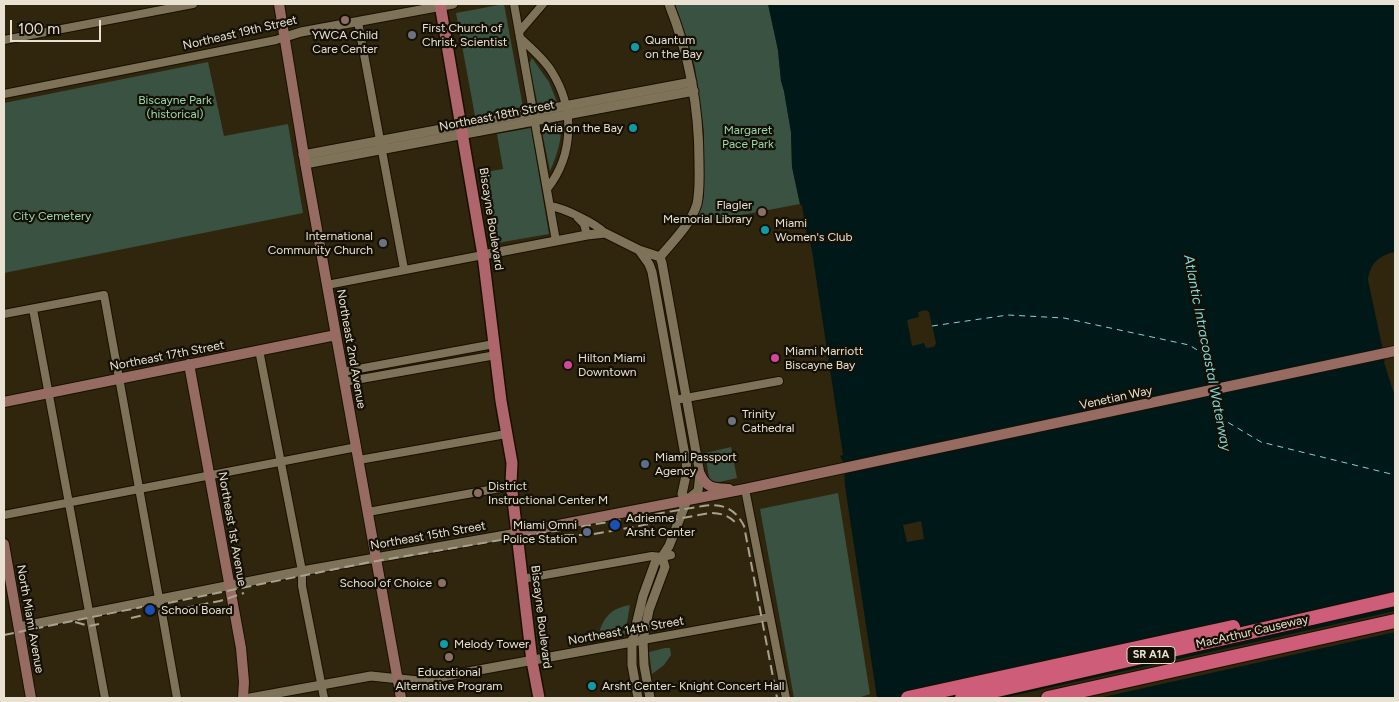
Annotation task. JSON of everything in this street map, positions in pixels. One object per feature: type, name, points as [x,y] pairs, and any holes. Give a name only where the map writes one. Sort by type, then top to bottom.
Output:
[{"type":"highway","name":"MacArthur Causeway","points":[[962,698],[1395,599]]},
{"type":"highway","points":[[908,698],[1215,630],[1313,611],[1332,613]]},
{"type":"highway","name":"MacArthur Causeway","points":[[1048,698],[1395,621]]},
{"type":"main road","name":"Northeast 2nd Avenue","points":[[279,4],[304,160],[401,698]]},
{"type":"main road","name":"Biscayne Boulevard","points":[[440,5],[484,255],[506,437],[512,463],[511,483],[532,661],[539,698]]},
{"type":"main road","name":"Northeast 17th Street","points":[[4,402],[336,335]]},
{"type":"main road","name":"Venetian Way","points":[[842,469],[1395,352]]},
{"type":"main road","name":"Northeast 1st Avenue","points":[[189,364],[230,586],[243,667],[243,698]]},
{"type":"main road","name":"Northeast 15th Street","points":[[517,533],[745,490],[842,469]]},
{"type":"main road","points":[[700,474],[704,482],[709,486],[745,490]]},
{"type":"main road","name":"North Miami Avenue","points":[[4,544],[31,698]]},
{"type":"street","points":[[4,40],[193,4]]},
{"type":"street","name":"Northeast 19th Street","points":[[4,94],[440,5],[453,4]]},
{"type":"street","points":[[514,4],[556,241]]},
{"type":"street","points":[[520,35],[543,4]]},
{"type":"street","points":[[660,258],[682,231],[692,215],[699,192],[699,134],[693,87],[684,46],[668,4]]},
{"type":"street","points":[[358,22],[404,269]]},
{"type":"street","points":[[520,35],[551,71],[562,93],[567,110],[568,136],[566,153],[557,176],[547,189]]},
{"type":"street","name":"Northeast 18th Street","points":[[304,160],[693,87]]},
{"type":"street","points":[[550,206],[558,207],[598,226],[605,233],[639,250],[660,258]]},
{"type":"street","points":[[576,216],[584,224],[587,235]]},
{"type":"street","points":[[327,284],[605,233]]},
{"type":"street","points":[[639,250],[652,272],[686,461],[687,471],[682,494],[687,500]]},
{"type":"street","points":[[650,698],[644,665],[643,640],[649,610],[666,567],[667,556],[687,500],[698,491],[700,474],[660,258]]},
{"type":"street","points":[[652,272],[656,277],[665,281]]},
{"type":"street","points":[[667,291],[660,298],[658,309],[664,317],[670,334],[675,336]]},
{"type":"street","points":[[4,314],[104,296],[160,602]]},
{"type":"street","points":[[33,309],[105,698]]},
{"type":"street","points":[[259,350],[302,571],[302,586],[324,698]]},
{"type":"street","points":[[343,377],[495,350]]},
{"type":"street","points":[[675,400],[779,381]]},
{"type":"street","points":[[359,460],[506,437]]},
{"type":"street","points":[[4,515],[357,447]]},
{"type":"street","points":[[368,512],[511,483]]},
{"type":"street","points":[[745,490],[786,698]]},
{"type":"street","name":"Northeast 15th Street","points":[[19,627],[160,602],[302,571],[517,533]]},
{"type":"street","points":[[522,579],[652,556],[667,556]]},
{"type":"street","points":[[638,698],[632,665],[632,642],[643,596],[656,560],[667,556]]},
{"type":"street","points":[[162,613],[177,698]]},
{"type":"street","name":"Northeast 14th Street","points":[[250,698],[371,676],[419,681],[770,618]]},
{"type":"green space","points":[[504,4],[523,107],[475,116],[456,13]]},
{"type":"green space","name":"Margaret Pace Park","points":[[675,4],[768,4],[778,50],[781,81],[791,132],[792,167],[800,204],[721,219],[692,222],[704,197],[704,132],[695,67]]},
{"type":"green space","points":[[532,58],[549,82],[557,102],[538,106],[529,64]]},
{"type":"green space","name":"City Cemetery","points":[[208,62],[224,136],[288,124],[303,213],[4,273],[4,103]]},
{"type":"green space","points":[[561,123],[559,147],[550,171],[542,132],[545,125]]},
{"type":"green space","points":[[531,128],[549,234],[497,243],[486,172],[503,169],[497,134]]},
{"type":"green space","points":[[731,447],[737,478],[715,483],[709,477],[705,453]]},
{"type":"green space","points":[[838,493],[870,694],[858,698],[794,698],[760,509]]},
{"type":"green space","points":[[630,605],[625,634],[597,640],[607,616],[616,609]]},
{"type":"green space","points":[[670,648],[671,655],[664,665],[652,674],[649,652]]},
{"type":"water","name":"Atlantic Intracoastal Waterway","points":[[768,4],[1395,4],[1395,252],[1385,255],[1373,264],[1368,280],[1384,362],[1395,397],[1395,698],[877,698],[845,486],[844,464],[840,456],[843,455],[812,251],[810,242],[808,242],[802,206],[792,167],[791,132],[781,81],[778,50]]},
{"type":"pier","points":[[926,310],[929,312],[936,343],[934,347],[926,348],[924,343],[912,346],[907,320],[919,317],[918,312]]},
{"type":"pier","points":[[921,521],[924,539],[907,542],[903,525]]},
{"type":"pier","points":[[1395,611],[1395,632],[1099,698],[1003,698]]},
{"type":"ferry route","points":[[932,326],[1008,315],[1064,318],[1189,345],[1204,354],[1213,384]]},
{"type":"ferry route","points":[[1216,393],[1224,420],[1261,442],[1395,475]]},
{"type":"railway","points":[[168,603],[365,563],[716,505],[732,511],[744,526],[777,698]]},
{"type":"railway","points":[[564,535],[589,535],[710,513],[726,516],[738,525]]},
{"type":"railway","points":[[169,611],[220,601],[244,593]]},
{"type":"railway","points":[[4,635],[142,607]]},
{"type":"railway","points":[[131,618],[144,615]]},
{"type":"railway","points":[[75,622],[89,626],[99,624]]},
{"type":"place","name":"YWCA Child Care Center","points":[[345,20]]},
{"type":"place","name":"First Church of Christ, Scientist","points":[[412,35]]},
{"type":"place","name":"Quantum on the Bay","points":[[635,47]]},
{"type":"place","name":"Aria on the Bay","points":[[633,128]]},
{"type":"place","name":"Flagler Memorial Library","points":[[762,212]]},
{"type":"place","name":"Miami Women's Club","points":[[765,230]]},
{"type":"place","name":"International Community Church","points":[[383,243]]},
{"type":"place","name":"Miami Marriott Biscayne Bay","points":[[775,358]]},
{"type":"place","name":"Hilton Miami Downtown","points":[[568,365]]},
{"type":"place","name":"Trinity Cathedral","points":[[732,421]]},
{"type":"place","name":"Miami Passport Agency","points":[[645,464]]},
{"type":"place","name":"District Instructional Center M","points":[[478,493]]},
{"type":"place","name":"Adrienne Arsht Center","points":[[615,525]]},
{"type":"place","name":"Miami Omni Police Station","points":[[587,532]]},
{"type":"place","name":"School of Choice","points":[[442,583]]},
{"type":"place","name":"School Board","points":[[150,610]]},
{"type":"place","name":"Melody Tower","points":[[444,644]]},
{"type":"place","name":"Educational Alternative Program","points":[[449,657]]},
{"type":"place","name":"Arsht Center- Knight Concert Hall","points":[[592,686]]},
{"type":"park label","name":"Biscayne Park (historical)","points":[[175,107]]}]
